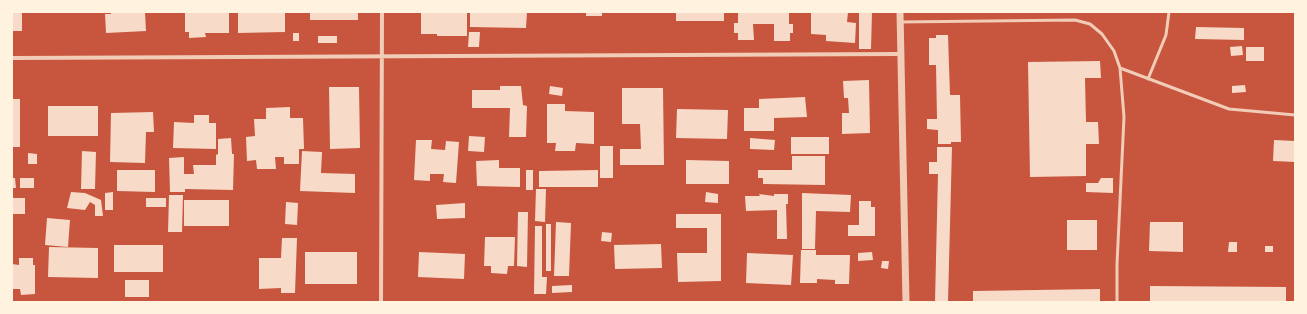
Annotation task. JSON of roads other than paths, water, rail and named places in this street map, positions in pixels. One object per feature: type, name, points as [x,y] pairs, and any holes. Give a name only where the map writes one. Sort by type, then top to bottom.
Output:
[{"type":"street","points":[[381,302],[382,12]]},
{"type":"street","points":[[900,12],[906,302]]},
{"type":"street","points":[[12,58],[900,54]]},
{"type":"lane","points":[[1148,79],[1166,35],[1169,12]]},
{"type":"lane","points":[[900,22],[1075,20],[1090,24],[1102,34],[1114,51],[1120,68],[1124,117],[1117,264],[1117,302]]},
{"type":"lane","points":[[1120,68],[1228,109],[1295,115]]}]
